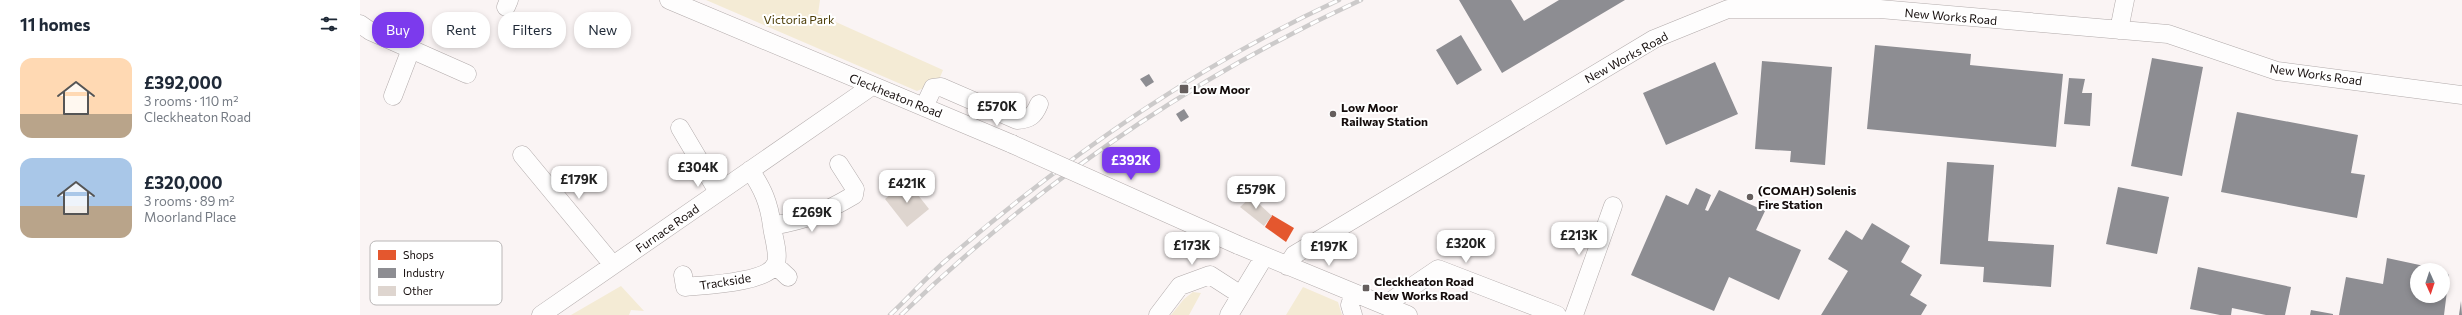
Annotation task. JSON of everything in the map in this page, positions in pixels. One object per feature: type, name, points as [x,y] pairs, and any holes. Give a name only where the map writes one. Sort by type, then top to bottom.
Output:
[{"type":"street","name":"Cleckheaton Road","points":[[669,0],[1012,144],[1264,257],[1354,294],[1385,304],[1408,315]]},
{"type":"street","points":[[2119,30],[2124,0]]},
{"type":"street","name":"New Works Road","points":[[1286,266],[1294,255],[1596,72],[1654,39],[1728,9],[1880,10],[2168,34],[2277,71],[2462,95]]},
{"type":"street","points":[[360,24],[467,74]]},
{"type":"street","points":[[393,96],[411,49]]},
{"type":"street","name":"Furnace Road","points":[[541,315],[872,86]]},
{"type":"street","points":[[924,107],[933,88],[941,87],[1017,120],[1028,120],[1035,114],[1039,104]]},
{"type":"street","points":[[680,128],[718,192]]},
{"type":"street","points":[[522,155],[613,265]]},
{"type":"street","points":[[772,226],[805,220],[821,214],[854,195],[855,189],[839,164]]},
{"type":"street","name":"Trackside","points":[[683,275],[685,287],[752,279],[781,271],[768,202],[763,189],[750,170]]},
{"type":"street","points":[[1574,315],[1613,206]]},
{"type":"street","points":[[1229,315],[1264,257]]},
{"type":"street","points":[[1385,304],[1438,269],[1557,315]]},
{"type":"street","points":[[1158,315],[1180,286],[1210,276],[1241,294]]},
{"type":"street","points":[[1353,315],[1350,305],[1354,294]]},
{"type":"green space","name":"Victoria Park","points":[[706,0],[820,0],[818,14],[943,70],[938,82],[917,91]]},
{"type":"green space","points":[[621,286],[644,311],[631,310],[629,315],[571,315]]},
{"type":"green space","points":[[1303,287],[1338,302],[1342,315],[1286,315]]},
{"type":"green space","points":[[1193,292],[1201,293],[1189,315],[1171,315],[1184,299]]},
{"type":"building: Shops","points":[[1272,215],[1294,228],[1286,242],[1265,227]]},
{"type":"building: Industry","points":[[1459,0],[1511,0],[1524,21],[1559,0],[1625,0],[1502,73]]},
{"type":"building: Industry","points":[[1461,35],[1482,70],[1457,85],[1436,50]]},
{"type":"building: Industry","points":[[1875,45],[1971,54],[1970,65],[2063,74],[2056,147],[1867,129]]},
{"type":"building: Industry","points":[[2152,58],[2203,67],[2182,176],[2131,166]]},
{"type":"building: Industry","points":[[1762,61],[1832,67],[1825,165],[1790,162],[1791,151],[1755,149]]},
{"type":"building: Industry","points":[[1715,62],[1738,114],[1666,145],[1643,93]]},
{"type":"building: Industry","points":[[1149,74],[1154,82],[1146,87],[1140,79]]},
{"type":"building: Industry","points":[[2069,78],[2085,79],[2082,93],[2092,93],[2090,126],[2064,124]]},
{"type":"building: Industry","points":[[1184,109],[1189,117],[1181,122],[1176,114]]},
{"type":"building: Industry","points":[[2237,112],[2358,135],[2351,173],[2365,175],[2357,218],[2221,192]]},
{"type":"building: Industry","points":[[1947,162],[1994,165],[1988,241],[2054,245],[2051,287],[1983,282],[1984,267],[1940,264]]},
{"type":"building: Industry","points":[[2118,187],[2169,197],[2157,254],[2106,244]]},
{"type":"building: Industry","points":[[1696,188],[1711,195],[1705,210],[1708,211],[1719,190],[1765,211],[1756,230],[1801,250],[1779,300],[1729,277],[1714,311],[1631,275],[1666,195],[1688,205]]},
{"type":"building: Industry","points":[[1872,223],[1910,246],[1901,262],[1922,275],[1910,295],[1927,305],[1921,315],[1821,315],[1848,271],[1828,259],[1846,230],[1862,240]]},
{"type":"building: Industry","points":[[2387,258],[2410,263],[2410,303],[2446,303],[2444,315],[2339,315],[2346,277],[2383,284]]},
{"type":"building: Industry","points":[[2198,267],[2291,287],[2285,315],[2266,315],[2232,308],[2231,315],[2220,315],[2190,309]]},
{"type":"building: Industry","points":[[2461,301],[2462,315],[2459,315]]},
{"type":"building: Industry","points":[[2311,310],[2333,314],[2333,315],[2310,315]]},
{"type":"building: Other","points":[[907,181],[929,209],[907,227],[885,199]]},
{"type":"building: Other","points":[[1254,194],[1261,201],[1258,203],[1272,216],[1264,226],[1240,207]]},
{"type":"railway","points":[[890,315],[944,262],[989,224],[1084,151],[1132,117],[1234,54],[1339,0]]},
{"type":"railway","points":[[901,315],[953,267],[1006,222],[1061,179],[1118,138],[1176,100],[1236,64],[1361,0]]},
{"type":"place","name":"Low Moor","points":[[1184,89]]},
{"type":"place","name":"Low Moor Railway Station","points":[[1333,114]]},
{"type":"place","name":"(COMAH) Solenis Fire Station","points":[[1750,197]]},
{"type":"place","name":"Cleckheaton Road New Works Road","points":[[1366,288]]}]
